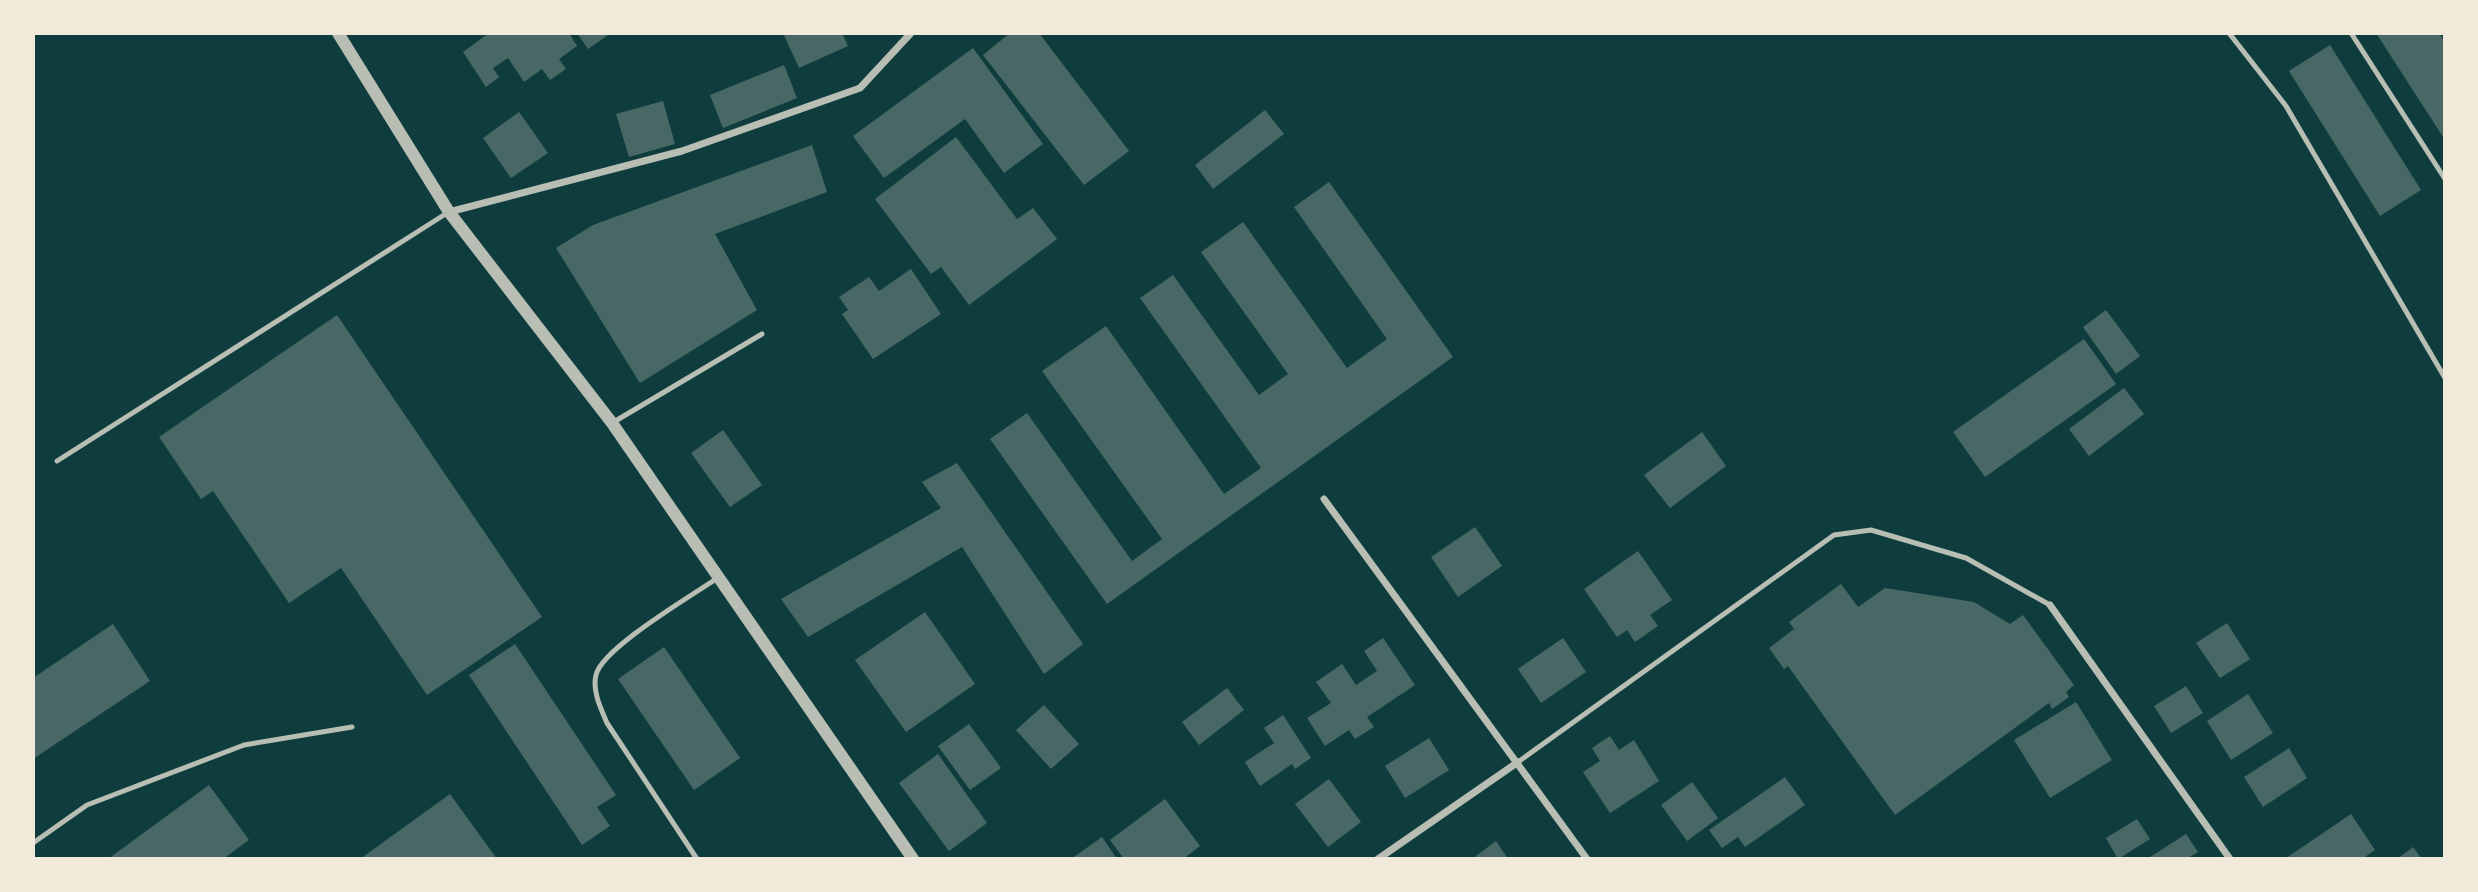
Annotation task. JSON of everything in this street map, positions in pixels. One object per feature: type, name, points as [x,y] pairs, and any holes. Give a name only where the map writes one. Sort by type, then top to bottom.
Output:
[{"type":"street","points":[[338,33],[449,212],[612,423],[913,859]]},
{"type":"street","points":[[449,212],[682,151],[860,88],[911,33]]},
{"type":"street","points":[[1324,499],[1587,859]]},
{"type":"street","points":[[2050,605],[2230,859]]},
{"type":"street","points":[[1378,859],[1518,762]]},
{"type":"lane","points":[[2230,33],[2286,106],[2445,378]]},
{"type":"lane","points":[[2351,33],[2445,179]]},
{"type":"lane","points":[[57,461],[449,212]]},
{"type":"lane","points":[[612,423],[762,334]]},
{"type":"lane","points":[[1518,762],[1834,535],[1871,530],[1966,558],[2050,605]]},
{"type":"lane","points":[[697,859],[607,723],[597,698],[596,675],[608,653],[719,577]]},
{"type":"lane","points":[[33,843],[87,805],[244,745],[352,727]]},
{"type":"building","points":[[489,33],[569,33],[577,46],[559,59],[566,69],[550,80],[542,69],[524,82],[508,58],[493,68],[499,77],[486,87],[463,52]]},
{"type":"building","points":[[577,33],[611,33],[588,49]]},
{"type":"building","points":[[783,33],[842,33],[848,46],[799,68]]},
{"type":"building","points":[[1010,33],[1039,33],[1129,151],[1084,185],[983,55]]},
{"type":"building","points":[[2376,33],[2439,33],[2445,42],[2445,140]]},
{"type":"building","points":[[2330,45],[2421,190],[2380,216],[2289,71]]},
{"type":"building","points":[[973,48],[1043,144],[1004,173],[965,119],[884,178],[853,136]]},
{"type":"building","points":[[784,65],[797,98],[723,128],[710,95]]},
{"type":"building","points":[[663,101],[675,144],[629,157],[616,114]]},
{"type":"building","points":[[1265,110],[1284,134],[1213,189],[1195,165]]},
{"type":"building","points":[[519,112],[548,153],[511,178],[483,138]]},
{"type":"building","points":[[956,137],[1017,219],[1033,208],[1057,239],[969,305],[941,267],[931,274],[875,199]]},
{"type":"building","points":[[812,145],[827,192],[715,234],[757,310],[640,383],[556,248],[593,225]]},
{"type":"building","points":[[1329,182],[1453,357],[1107,604],[990,439],[1027,413],[1132,561],[1162,539],[1042,371],[1106,326],[1224,494],[1261,468],[1140,298],[1173,275],[1259,395],[1288,374],[1201,252],[1243,222],[1347,368],[1387,339],[1294,207]]},
{"type":"building","points":[[911,269],[941,314],[873,359],[842,314],[848,310],[839,297],[869,277],[879,291]]},
{"type":"building","points":[[2106,310],[2140,356],[2116,374],[2083,327]]},
{"type":"building","points":[[337,315],[542,617],[427,695],[341,568],[289,603],[213,491],[201,499],[159,437]]},
{"type":"building","points":[[2084,339],[2116,384],[1985,477],[1953,432]]},
{"type":"building","points":[[2124,388],[2144,414],[2089,456],[2069,429]]},
{"type":"building","points":[[723,430],[762,485],[730,507],[691,453]]},
{"type":"building","points":[[1702,432],[1726,466],[1670,508],[1644,475]]},
{"type":"building","points":[[957,463],[1083,644],[1044,674],[962,547],[808,637],[781,599],[941,508],[922,482]]},
{"type":"building","points":[[1475,527],[1502,566],[1458,597],[1431,557]]},
{"type":"building","points":[[1638,551],[1672,600],[1650,615],[1658,626],[1635,642],[1627,630],[1617,637],[1584,589]]},
{"type":"building","points":[[1841,584],[1858,607],[1885,588],[1974,602],[2010,624],[2023,615],[2074,685],[2066,692],[2069,697],[2052,709],[2049,703],[1895,815],[1788,666],[1784,669],[1769,648],[1794,629],[1789,622]]},
{"type":"building","points":[[925,612],[975,684],[906,732],[855,660]]},
{"type":"building","points":[[2227,623],[2250,659],[2220,678],[2196,643]]},
{"type":"building","points":[[113,624],[150,681],[33,759],[33,678]]},
{"type":"building","points":[[1383,638],[1415,685],[1367,717],[1374,727],[1355,739],[1349,730],[1325,746],[1307,718],[1331,703],[1316,682],[1342,664],[1356,685],[1377,671],[1364,651]]},
{"type":"building","points":[[1563,638],[1586,672],[1541,703],[1518,669]]},
{"type":"building","points":[[515,644],[616,795],[597,807],[610,826],[582,845],[469,675]]},
{"type":"building","points":[[664,647],[740,758],[694,790],[618,679]]},
{"type":"building","points":[[2186,686],[2203,713],[2171,733],[2154,706]]},
{"type":"building","points":[[1227,688],[1244,710],[1199,745],[1182,722]]},
{"type":"building","points":[[2248,694],[2273,733],[2231,760],[2207,721]]},
{"type":"building","points":[[2076,702],[2112,760],[2050,798],[2014,740]]},
{"type":"building","points":[[1044,705],[1079,744],[1051,769],[1016,730]]},
{"type":"building","points":[[1283,715],[1311,758],[1295,769],[1292,764],[1260,786],[1245,762],[1274,743],[1264,728]]},
{"type":"building","points":[[969,724],[1001,768],[970,790],[938,746]]},
{"type":"building","points":[[1610,736],[1619,750],[1634,740],[1659,781],[1610,813],[1583,772],[1600,761],[1592,748]]},
{"type":"building","points":[[1429,738],[1449,770],[1405,798],[1385,766]]},
{"type":"building","points":[[2289,748],[2307,778],[2263,807],[2244,777]]},
{"type":"building","points":[[938,754],[987,823],[949,851],[899,783]]},
{"type":"building","points":[[1785,777],[1805,805],[1745,847],[1738,837],[1722,848],[1709,830]]},
{"type":"building","points":[[1329,779],[1361,822],[1328,847],[1295,804]]},
{"type":"building","points":[[1692,782],[1718,818],[1687,841],[1661,805]]},
{"type":"building","points":[[209,785],[249,840],[223,859],[108,859]]},
{"type":"building","points":[[450,794],[497,859],[360,859]]},
{"type":"building","points":[[1165,799],[1200,846],[1183,859],[1124,859],[1110,840]]},
{"type":"building","points":[[2351,814],[2375,850],[2362,859],[2285,859]]},
{"type":"building","points":[[2137,819],[2150,839],[2118,859],[2106,838]]},
{"type":"building","points":[[2186,834],[2198,852],[2186,859],[2147,859]]},
{"type":"building","points":[[1102,837],[1117,859],[1071,859]]},
{"type":"building","points":[[1496,841],[1508,859],[1472,859]]},
{"type":"building","points":[[2413,847],[2422,859],[2397,859]]}]
